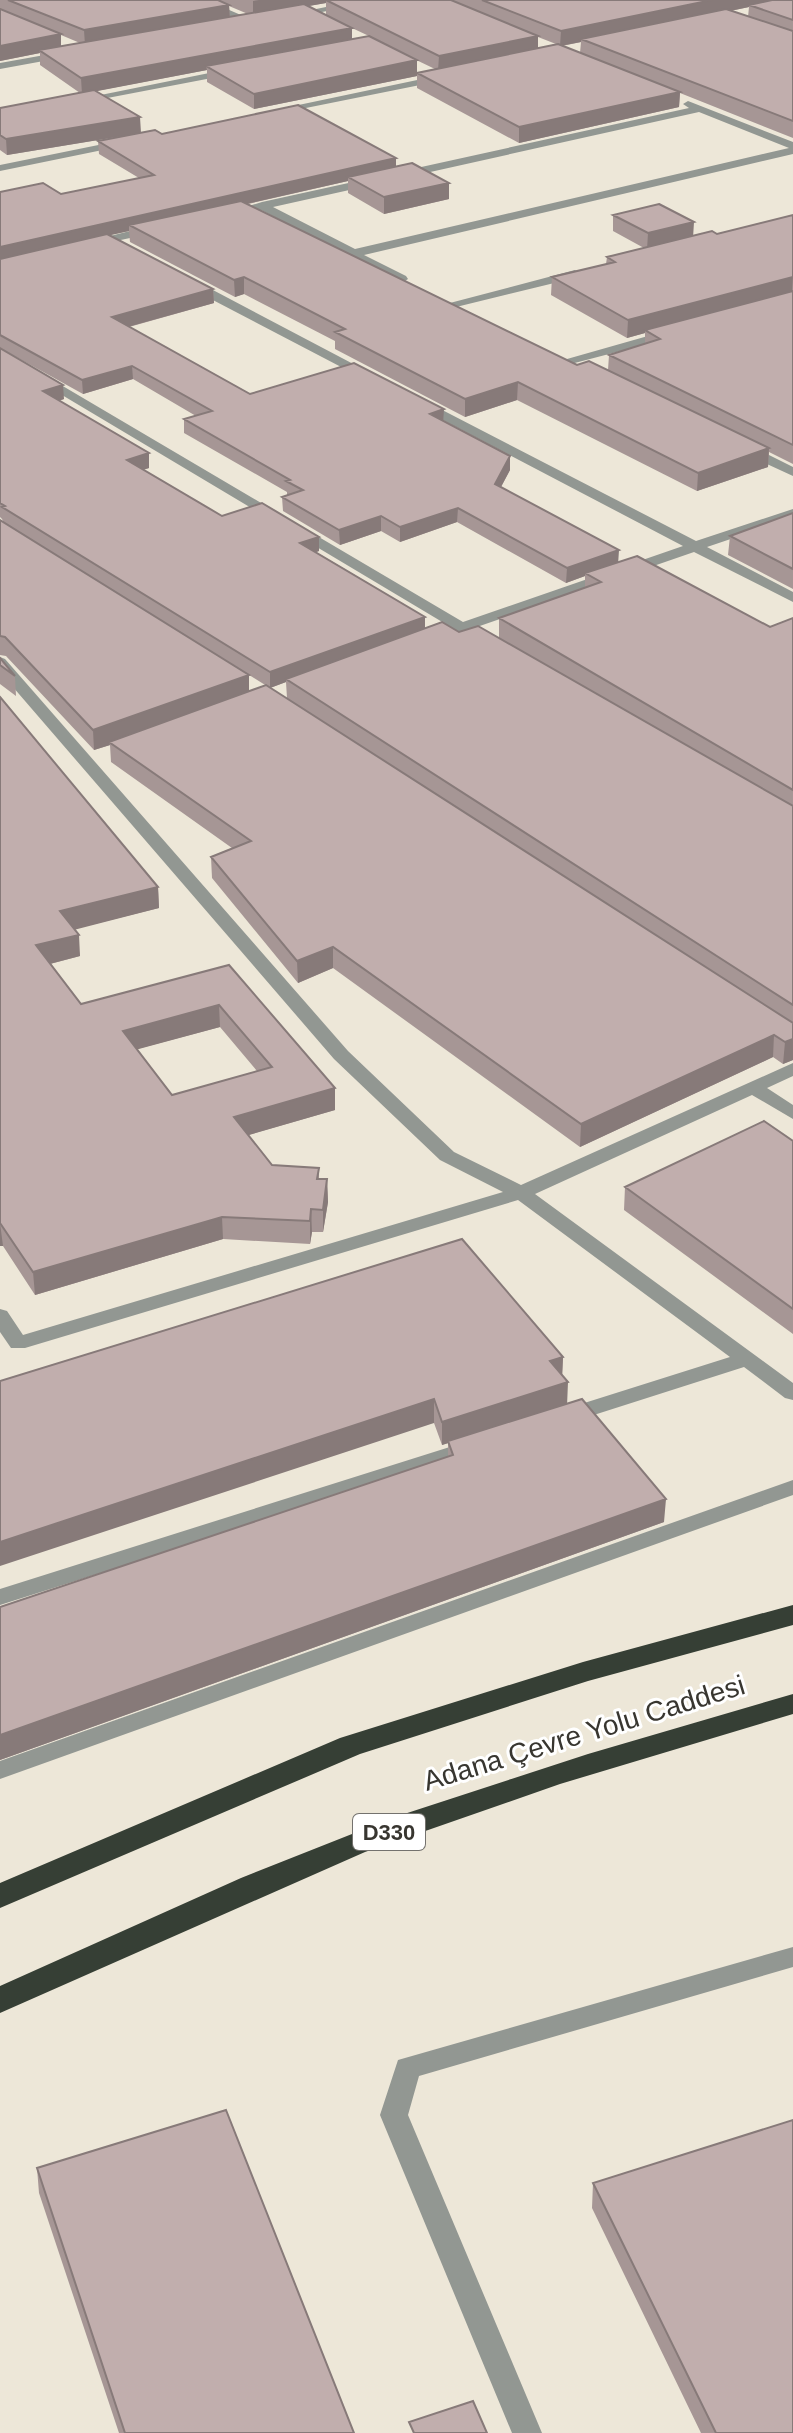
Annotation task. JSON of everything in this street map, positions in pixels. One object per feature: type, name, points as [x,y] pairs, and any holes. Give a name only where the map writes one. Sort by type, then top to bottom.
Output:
[{"type":"highway","points":[[0,1896],[350,1746],[583,1672],[793,1615]]},
{"type":"highway","name":"Adana Çevre Yolu Caddesi","points":[[0,2000],[228,1897],[404,1826],[563,1772],[793,1704]]},
{"type":"street","points":[[197,0],[252,22]]},
{"type":"street","points":[[279,17],[377,0]]},
{"type":"street","points":[[306,12],[332,26]]},
{"type":"street","points":[[222,27],[266,19]]},
{"type":"street","points":[[0,66],[83,51],[55,40]]},
{"type":"street","points":[[62,103],[248,69]]},
{"type":"street","points":[[424,72],[437,78]]},
{"type":"street","points":[[266,113],[450,76]]},
{"type":"street","points":[[672,98],[793,149]]},
{"type":"street","points":[[216,216],[700,109]]},
{"type":"street","points":[[0,168],[142,139]]},
{"type":"street","points":[[351,254],[793,149]]},
{"type":"street","points":[[262,206],[414,285]]},
{"type":"street","points":[[69,247],[169,226]]},
{"type":"street","points":[[107,239],[135,254]]},
{"type":"street","points":[[477,316],[445,300],[591,270]]},
{"type":"street","points":[[177,276],[386,385]]},
{"type":"street","points":[[581,368],[560,357],[684,330]]},
{"type":"street","points":[[0,353],[501,651]]},
{"type":"street","points":[[400,392],[793,598]]},
{"type":"street","points":[[736,444],[793,472]]},
{"type":"street","points":[[431,638],[793,513]]},
{"type":"street","points":[[0,662],[94,760],[341,1055],[447,1156],[521,1193],[793,1393]]},
{"type":"street","points":[[0,1316],[9,1346],[521,1193],[793,1069]]},
{"type":"street","points":[[753,1087],[793,1113]]},
{"type":"street","points":[[549,1422],[747,1359]]},
{"type":"street","points":[[0,1597],[488,1442]]},
{"type":"street","points":[[0,1770],[793,1487]]},
{"type":"street","points":[[527,2433],[394,2115],[408,2068],[793,1957]]},
{"type":"building","points":[[8,0],[218,0],[229,5],[84,30]]},
{"type":"building","points":[[326,0],[451,0],[538,36],[439,56]]},
{"type":"building","points":[[482,0],[712,0],[561,31]]},
{"type":"building","points":[[793,0],[793,20],[749,5]]},
{"type":"building","points":[[304,4],[352,28],[81,78],[39,50]]},
{"type":"building","points":[[0,9],[61,34],[0,46]]},
{"type":"building","points":[[726,9],[793,31],[793,121],[581,39]]},
{"type":"building","points":[[369,36],[417,60],[254,94],[206,66]]},
{"type":"building","points":[[558,44],[680,92],[519,127],[417,73]]},
{"type":"building","points":[[94,90],[140,117],[6,139],[0,135],[0,108]]},
{"type":"building","points":[[298,105],[396,158],[0,247],[0,192],[43,183],[61,194],[154,175],[98,141],[155,130],[162,134]]},
{"type":"building","points":[[412,163],[449,183],[384,197],[348,177]]},
{"type":"building","points":[[241,201],[577,365],[589,361],[769,448],[698,473],[518,382],[465,399],[335,332],[345,329],[244,277],[234,280],[129,225]]},
{"type":"building","points":[[659,204],[694,222],[648,233],[613,215]]},
{"type":"building","points":[[793,215],[793,277],[628,320],[552,277],[615,262],[607,257]]},
{"type":"building","points":[[107,234],[213,289],[112,317],[250,394],[354,363],[444,409],[430,414],[510,456],[495,484],[619,550],[567,568],[458,508],[400,527],[381,516],[339,530],[282,497],[303,490],[286,481],[290,480],[184,419],[212,411],[132,366],[82,380],[0,335],[0,259]]},
{"type":"building","points":[[793,291],[793,445],[609,355],[660,339],[645,330]]},
{"type":"building","points":[[0,348],[63,385],[43,391],[149,453],[127,460],[222,516],[262,503],[319,537],[300,543],[425,617],[270,672],[2,507],[5,506],[0,503]]},
{"type":"building","points":[[793,513],[793,569],[730,536]]},
{"type":"building","points":[[0,520],[249,675],[93,730],[5,637],[0,636]]},
{"type":"building","points":[[637,556],[770,627],[793,618],[793,790],[499,618],[601,582],[585,573]]},
{"type":"building","points":[[442,622],[459,632],[478,626],[793,806],[793,1005],[286,679]]},
{"type":"building","points":[[0,658],[15,676],[0,665]]},
{"type":"building","points":[[266,685],[793,1023],[793,1039],[785,1042],[774,1035],[581,1124],[333,947],[297,961],[211,857],[251,841],[109,742]]},
{"type":"building","points":[[0,697],[158,887],[60,911],[79,935],[36,945],[81,1004],[229,965],[335,1088],[234,1117],[272,1165],[319,1168],[317,1179],[327,1179],[323,1210],[311,1209],[310,1221],[222,1217],[33,1272],[0,1223]],"holes":[[[219,1005],[272,1067],[172,1095],[123,1031]]]},
{"type":"building","points":[[764,1121],[793,1141],[793,1309],[625,1187]]},
{"type":"building","points":[[462,1239],[563,1357],[550,1361],[568,1382],[442,1422],[434,1399],[0,1542],[0,1381]]},
{"type":"building","points":[[582,1399],[666,1499],[0,1735],[0,1607],[453,1455],[448,1441]]},
{"type":"building","points":[[226,2110],[354,2433],[125,2433],[37,2168]]},
{"type":"building","points":[[793,2120],[793,2433],[716,2433],[593,2183]]},
{"type":"building","points":[[473,2401],[487,2433],[414,2433],[409,2422]]}]
